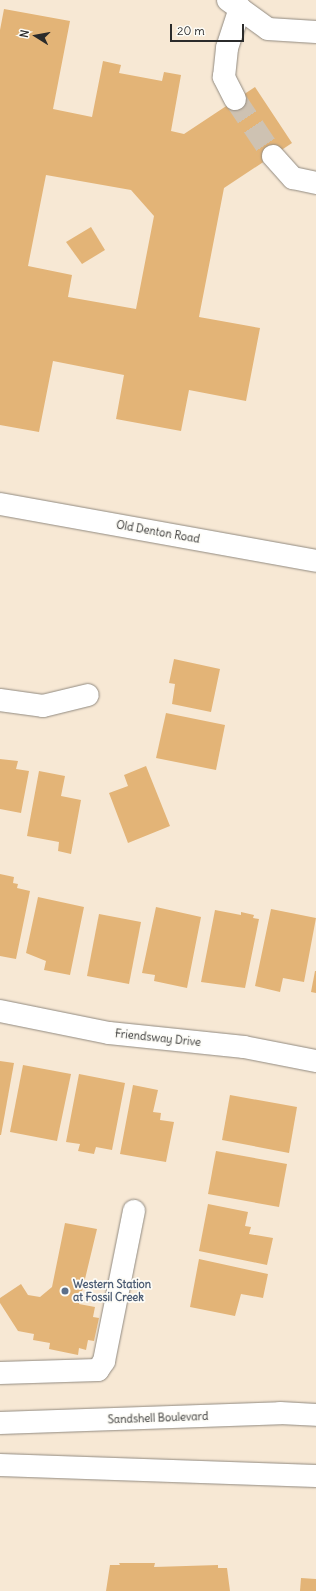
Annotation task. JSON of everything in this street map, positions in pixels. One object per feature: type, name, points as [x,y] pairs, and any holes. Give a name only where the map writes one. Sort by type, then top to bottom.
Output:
[{"type":"street","points":[[235,99],[224,77],[234,4],[268,29],[316,32]]},
{"type":"street","points":[[273,156],[293,178],[316,183]]},
{"type":"street","name":"Old Denton Road","points":[[0,504],[316,561]]},
{"type":"street","points":[[0,700],[43,706],[88,695]]},
{"type":"street","name":"Friendsway Drive","points":[[0,1011],[109,1033],[244,1047],[316,1061]]},
{"type":"street","points":[[0,1373],[98,1370],[104,1361],[134,1211]]},
{"type":"street","name":"Sandshell Boulevard","points":[[0,1423],[280,1414],[316,1415]]},
{"type":"street","points":[[0,1465],[316,1476]]},
{"type":"building","points":[[4,9],[70,21],[53,109],[92,117],[103,61],[121,65],[119,73],[162,81],[164,72],[181,75],[171,131],[184,134],[255,87],[292,143],[224,188],[199,317],[260,328],[246,401],[189,390],[181,431],[116,419],[124,375],[53,361],[39,432],[0,425],[0,30]],"holes":[[[46,175],[131,190],[154,216],[136,309],[68,297],[72,275],[28,266]]]},
{"type":"building","points":[[91,227],[105,250],[82,264],[66,242]]},
{"type":"building","points":[[174,659],[220,669],[211,712],[172,704],[175,684],[169,683]]},
{"type":"building","points":[[166,713],[225,725],[216,770],[156,758]]},
{"type":"building","points":[[0,759],[18,761],[16,769],[29,771],[21,813],[0,809]]},
{"type":"building","points":[[146,766],[170,826],[128,843],[109,793],[128,786],[124,775]]},
{"type":"building","points":[[39,771],[65,776],[61,796],[81,800],[71,854],[58,851],[59,842],[27,836]]},
{"type":"building","points":[[0,874],[14,877],[13,883],[18,884],[17,888],[30,891],[16,959],[0,956]]},
{"type":"building","points":[[38,897],[84,907],[70,975],[44,970],[46,961],[26,953]]},
{"type":"building","points":[[156,907],[201,917],[187,988],[154,981],[155,975],[142,973]]},
{"type":"building","points":[[271,909],[316,918],[304,982],[283,978],[280,992],[255,986]]},
{"type":"building","points":[[215,910],[241,915],[241,912],[254,915],[253,918],[259,919],[245,988],[201,982]]},
{"type":"building","points":[[99,914],[141,922],[129,984],[87,976]]},
{"type":"building","points":[[316,971],[316,993],[311,992]]},
{"type":"building","points":[[0,1061],[14,1063],[1,1135],[0,1135]]},
{"type":"building","points":[[23,1065],[71,1074],[57,1141],[10,1132]]},
{"type":"building","points":[[79,1074],[125,1083],[112,1150],[96,1147],[94,1154],[78,1151],[80,1144],[66,1142]]},
{"type":"building","points":[[133,1085],[158,1090],[153,1112],[161,1113],[160,1120],[174,1122],[166,1162],[120,1154]]},
{"type":"building","points":[[230,1095],[297,1107],[289,1153],[222,1140]]},
{"type":"building","points":[[216,1151],[287,1164],[279,1207],[208,1194]]},
{"type":"building","points":[[208,1204],[248,1212],[245,1226],[251,1227],[249,1234],[273,1238],[267,1265],[199,1251]]},
{"type":"building","name":"Western Station at Fossil Creek","points":[[65,1223],[97,1229],[79,1304],[95,1307],[93,1317],[99,1318],[94,1341],[88,1340],[86,1350],[79,1348],[78,1355],[49,1349],[50,1343],[33,1340],[34,1334],[18,1331],[0,1303],[0,1298],[21,1284],[28,1295],[40,1297],[52,1287]]},
{"type":"building","points":[[199,1259],[268,1274],[263,1298],[241,1294],[235,1316],[190,1307]]},
{"type":"building","points":[[119,1563],[155,1563],[154,1567],[218,1565],[218,1568],[227,1568],[230,1591],[106,1591],[110,1565],[120,1565]]},
{"type":"building","points":[[301,1578],[316,1579],[316,1591],[300,1591]]},
{"type":"tunnel","points":[[235,99],[273,156]]},
{"type":"place","name":"Western Station at Fossil Creek","points":[[65,1291]]}]
